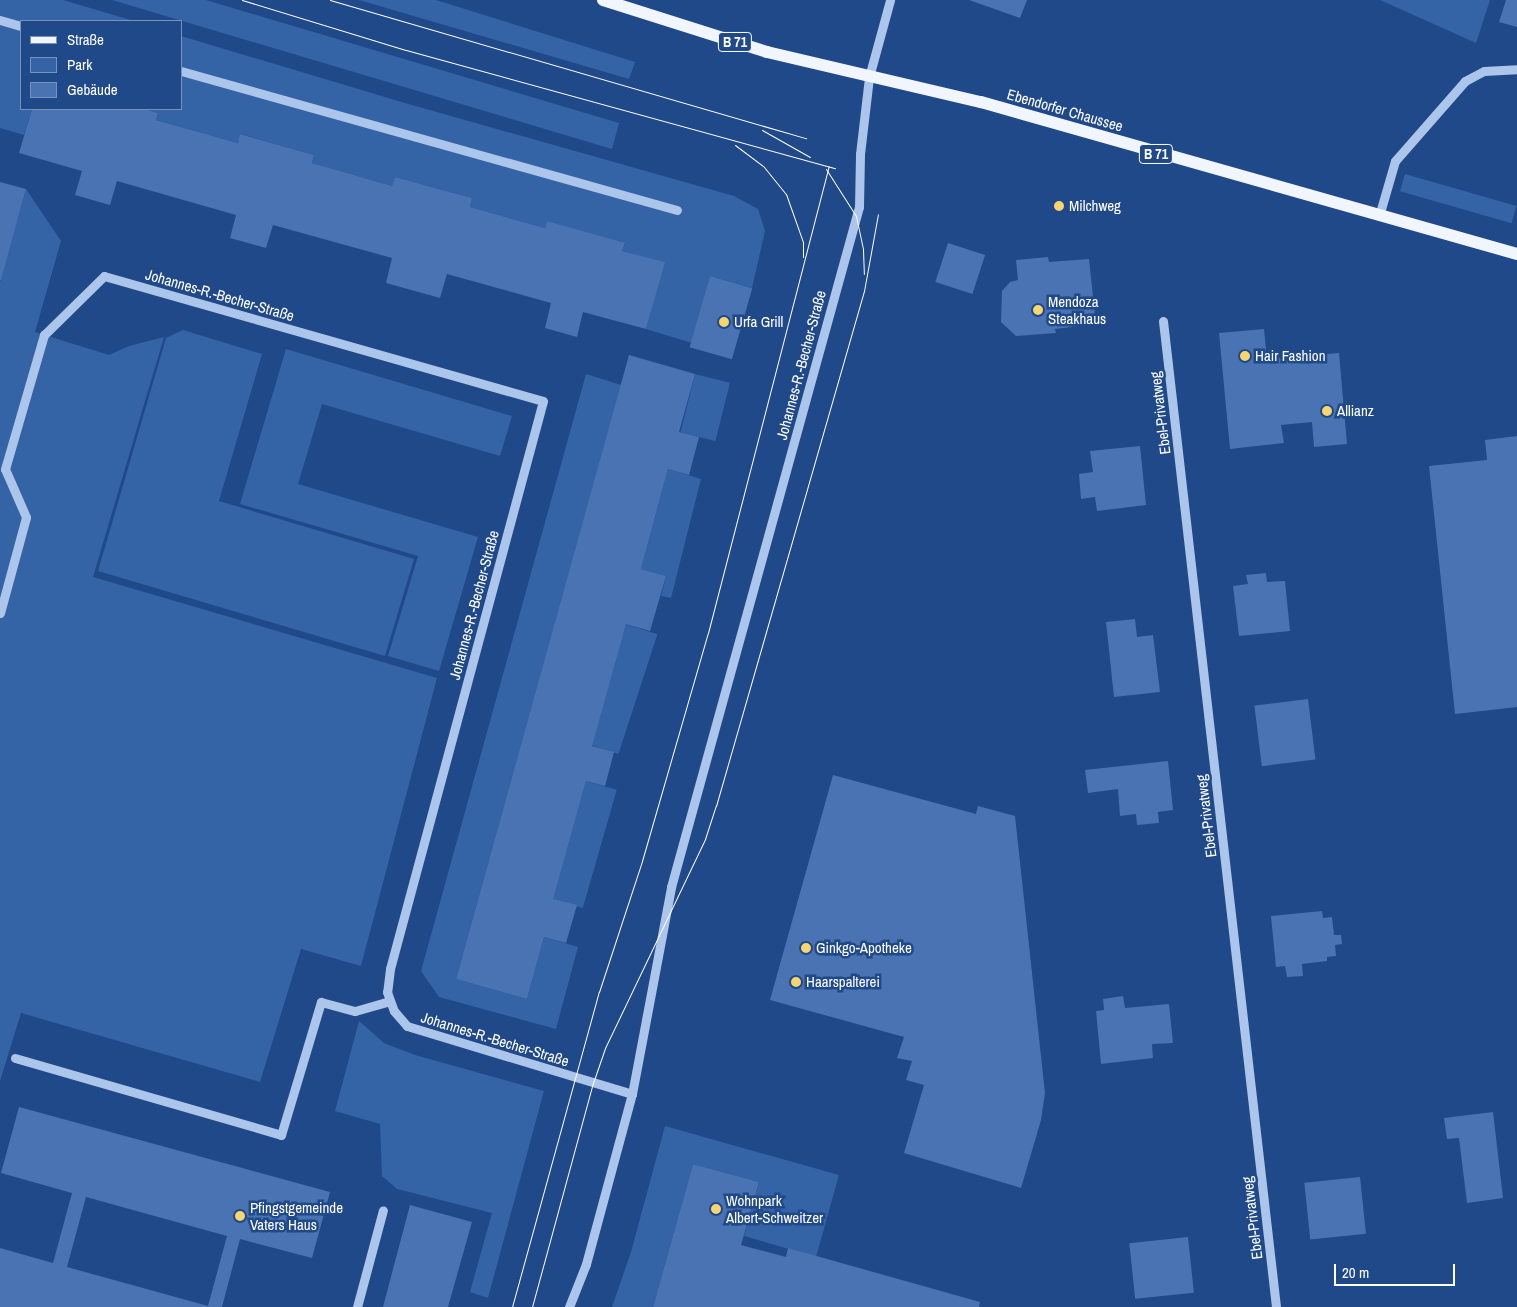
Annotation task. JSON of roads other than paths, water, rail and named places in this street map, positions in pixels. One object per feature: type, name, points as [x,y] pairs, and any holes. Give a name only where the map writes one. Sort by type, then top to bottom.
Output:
[{"type":"main road","name":"Ebendorfer Chaussee","points":[[603,0],[767,52],[981,102],[1517,254]]},
{"type":"street","points":[[869,77],[890,0]]},
{"type":"street","points":[[0,20],[20,26]]},
{"type":"street","points":[[1378,216],[1395,161],[1464,81],[1484,71],[1517,69]]},
{"type":"street","points":[[182,71],[677,210]]},
{"type":"street","name":"Johannes-R.-Becher-Straße","points":[[569,1307],[586,1264],[632,1094],[671,887],[860,202],[860,154],[869,77]]},
{"type":"street","name":"Johannes-R.-Becher-Straße","points":[[0,613],[26,517],[5,469],[44,335],[104,276],[543,401],[390,969],[389,1001],[401,1020],[416,1030],[632,1094]]},
{"type":"street","name":"Ebel-Privatweg","points":[[1163,321],[1276,1307]]},
{"type":"street","points":[[15,1058],[282,1135],[321,1002],[355,1011],[389,1001]]},
{"type":"street","points":[[357,1307],[383,1210]]},
{"type":"tram line","points":[[242,0],[406,50],[835,168]]},
{"type":"tram line","points":[[330,0],[806,138]]},
{"type":"tram line","points":[[762,130],[810,157]]},
{"type":"tram line","points":[[735,145],[764,167],[786,194],[803,242],[803,257]]},
{"type":"tram line","points":[[512,1307],[599,992],[642,861],[708,633],[829,166]]},
{"type":"tram line","points":[[826,169],[856,216],[863,249],[864,274]]},
{"type":"tram line","points":[[532,1307],[593,1083],[605,1048],[705,839],[716,806],[864,291],[878,214]]},
{"type":"place","name":"Milchweg","points":[[1059,206]]},
{"type":"place","name":"Mendoza Steakhaus","points":[[1038,310]]},
{"type":"place","name":"Urfa Grill","points":[[724,322]]},
{"type":"place","name":"Hair Fashion","points":[[1245,356]]},
{"type":"place","name":"Allianz","points":[[1327,411]]},
{"type":"place","name":"Ginkgo-Apotheke","points":[[806,948]]},
{"type":"place","name":"Haarspalterei","points":[[796,982]]},
{"type":"place","name":"Wohnpark Albert-Schweitzer","points":[[716,1209]]},
{"type":"place","name":"Pfingstgemeinde Vaters Haus","points":[[240,1216]]}]
